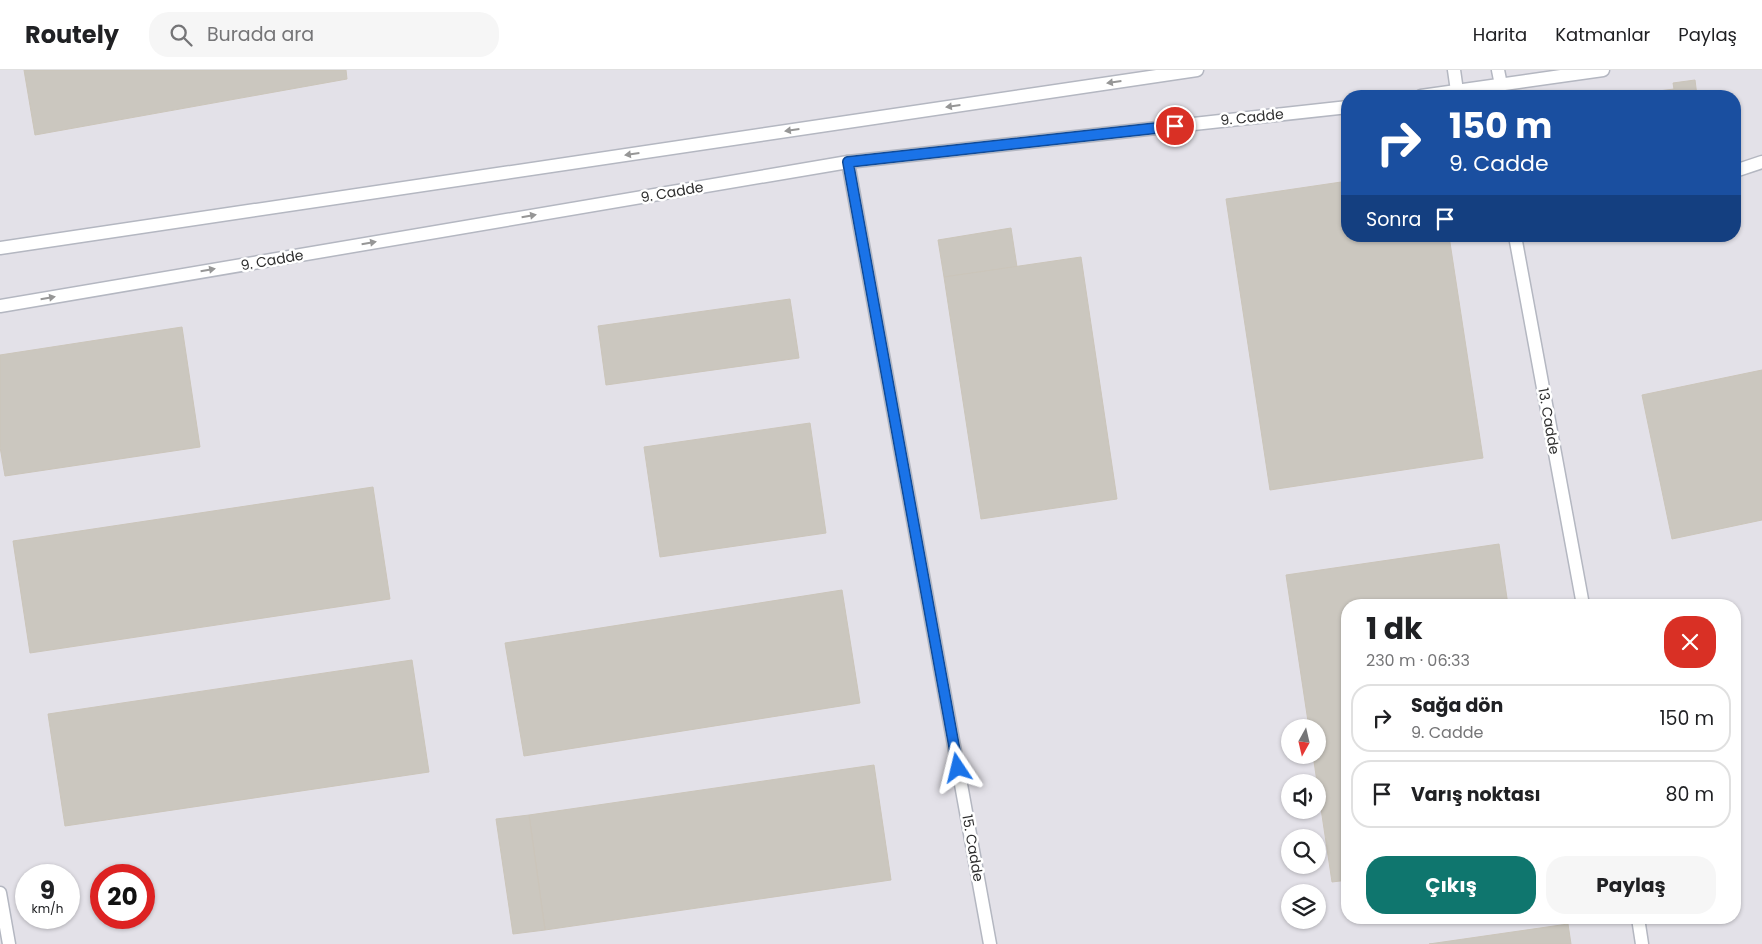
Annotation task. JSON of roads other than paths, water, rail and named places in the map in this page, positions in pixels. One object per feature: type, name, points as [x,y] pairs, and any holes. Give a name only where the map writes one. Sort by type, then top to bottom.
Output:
[{"type":"lane","points":[[0,248],[1197,70]]},
{"type":"lane","points":[[1454,70],[1457,90]]},
{"type":"lane","points":[[1498,70],[1501,85]]},
{"type":"lane","points":[[1490,90],[1501,85],[1603,70]]},
{"type":"lane","name":"9. Cadde","points":[[0,306],[848,162],[1341,108]]},
{"type":"lane","name":"15. Cadde","points":[[848,162],[990,944]]},
{"type":"lane","points":[[1741,169],[1762,162]]},
{"type":"lane","name":"13. Cadde","points":[[1516,242],[1582,599]]},
{"type":"lane","points":[[0,893],[9,944]]},
{"type":"lane","points":[[1639,924],[1642,944]]}]
